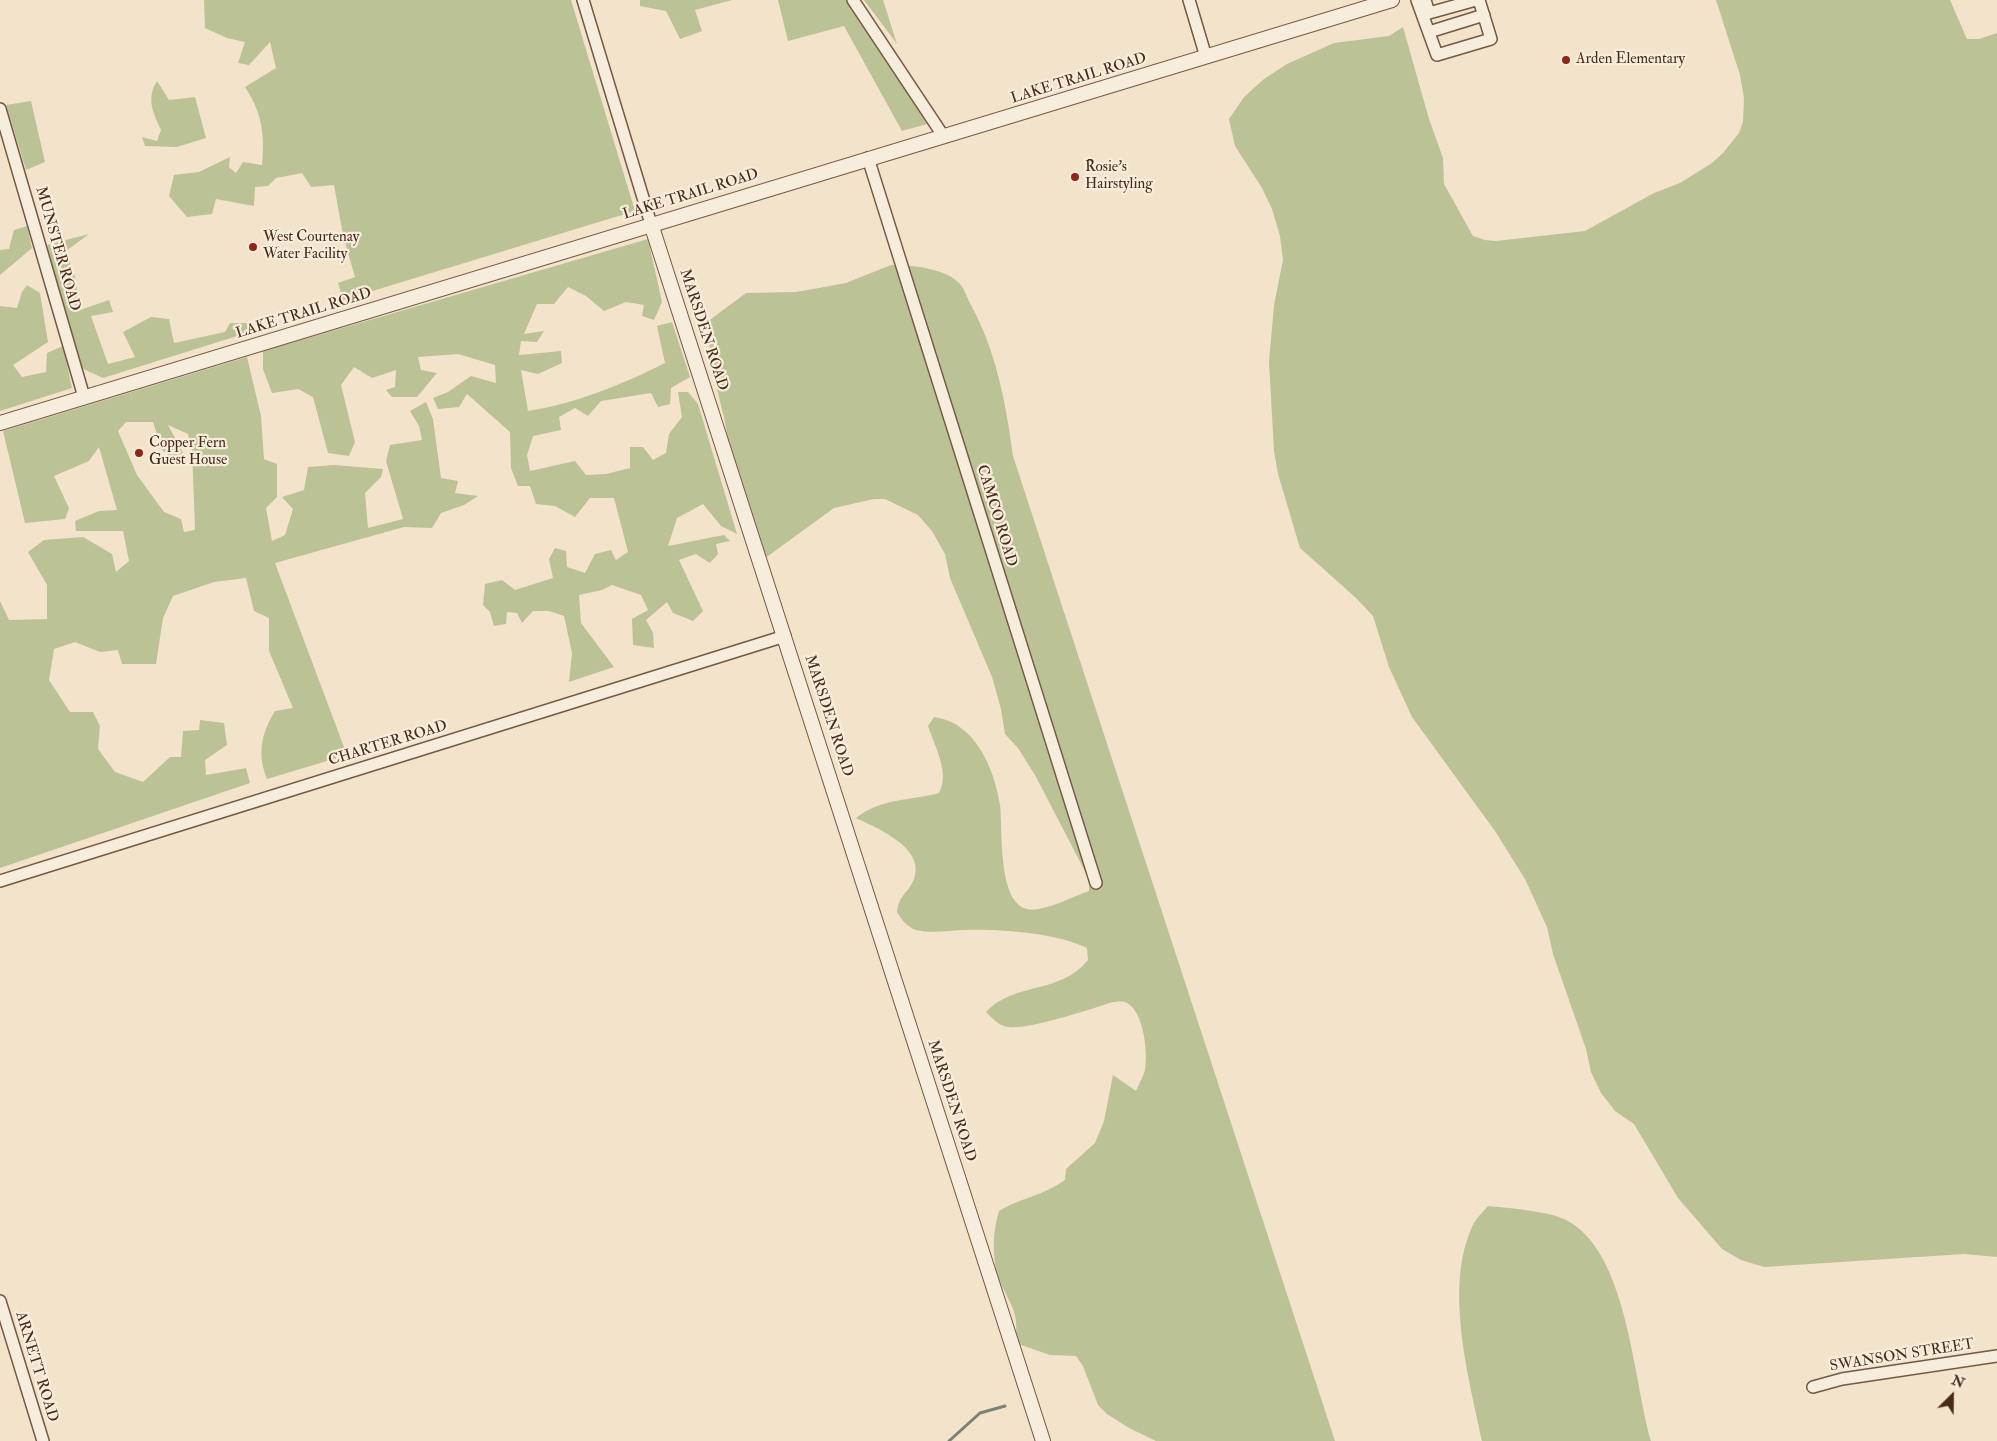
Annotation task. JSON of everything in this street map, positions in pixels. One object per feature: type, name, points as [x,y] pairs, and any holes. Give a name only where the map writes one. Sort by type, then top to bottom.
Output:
[{"type":"street","name":"MARSDEN ROAD","points":[[583,0],[651,224],[1043,1441]]},
{"type":"street","points":[[853,0],[944,137]]},
{"type":"street","points":[[1189,0],[1206,57]]},
{"type":"street","name":"LAKE TRAIL ROAD","points":[[0,423],[1392,0]]},
{"type":"street","points":[[1417,0],[1437,55],[1491,39],[1477,0],[1429,13],[1426,0]]},
{"type":"street","points":[[1429,32],[1484,16]]},
{"type":"street","name":"MUNSTER ROAD","points":[[0,109],[84,397]]},
{"type":"street","name":"CAMCO ROAD","points":[[868,158],[1096,883]]},
{"type":"street","name":"CHARTER ROAD","points":[[0,882],[785,636]]},
{"type":"street","name":"ARNETT ROAD","points":[[0,1301],[43,1441]]},
{"type":"street","name":"SWANSON STREET","points":[[1813,1387],[1842,1379],[1997,1356]]},
{"type":"green space","points":[[204,0],[571,0],[635,211],[343,300],[338,283],[355,277],[343,235],[334,185],[311,187],[302,173],[276,178],[268,186],[255,187],[254,206],[216,199],[212,214],[187,217],[169,196],[174,175],[199,172],[230,157],[229,167],[236,173],[243,162],[262,165],[263,143],[261,124],[259,115],[245,87],[276,68],[270,42],[249,65],[238,63],[245,42],[227,38],[205,28]]},
{"type":"green space","points":[[640,0],[732,0],[695,10],[702,31],[680,39],[666,11],[640,6]]},
{"type":"green space","points":[[778,0],[848,0],[927,124],[902,131],[844,26],[788,41]]},
{"type":"green space","points":[[864,0],[883,0],[897,44]]},
{"type":"green space","points":[[1716,0],[1950,0],[1967,39],[1979,39],[1997,33],[1997,1257],[1964,1254],[1764,1267],[1741,1260],[1722,1249],[1678,1198],[1634,1124],[1615,1111],[1601,1093],[1591,1072],[1586,1049],[1553,954],[1547,927],[1525,879],[1495,831],[1412,717],[1389,667],[1373,616],[1356,598],[1300,548],[1278,474],[1274,451],[1269,362],[1274,305],[1283,260],[1280,236],[1272,209],[1262,188],[1235,146],[1229,119],[1244,97],[1264,79],[1287,64],[1334,43],[1389,36],[1403,27],[1429,119],[1443,158],[1444,184],[1473,236],[1496,241],[1585,231],[1654,193],[1680,183],[1712,163],[1739,133],[1743,122],[1744,98],[1740,75]]},
{"type":"green space","points":[[157,81],[169,100],[195,97],[206,138],[177,147],[145,146],[142,137],[157,141],[161,130],[153,112],[151,99]]},
{"type":"green space","points":[[31,101],[45,162],[26,170],[6,105]]},
{"type":"green space","points":[[27,226],[32,248],[0,275],[0,250],[9,249],[14,230]]},
{"type":"green space","points":[[89,234],[66,251],[75,277],[80,310],[109,300],[113,312],[91,316],[108,364],[135,357],[123,332],[151,317],[169,319],[174,343],[225,332],[230,323],[247,323],[250,332],[103,378],[79,367],[47,245]]},
{"type":"green space","points":[[648,239],[662,302],[654,320],[642,316],[644,305],[626,302],[604,311],[586,296],[568,287],[554,304],[537,304],[524,334],[544,331],[537,342],[521,341],[519,355],[561,351],[562,363],[538,374],[521,370],[528,411],[563,404],[581,398],[665,363],[657,326],[672,322],[690,377],[671,388],[670,404],[658,407],[651,393],[601,401],[588,416],[575,408],[559,417],[561,430],[533,436],[527,455],[530,471],[575,461],[586,475],[606,474],[630,468],[630,447],[643,447],[653,460],[666,453],[669,434],[682,417],[678,392],[688,392],[698,404],[737,534],[721,526],[703,504],[677,518],[668,546],[724,535],[730,541],[716,544],[718,554],[710,563],[696,554],[679,560],[703,611],[693,621],[673,613],[667,602],[646,620],[653,633],[654,648],[633,645],[632,619],[648,610],[641,595],[612,585],[602,590],[579,595],[581,623],[614,667],[569,682],[572,653],[564,616],[549,611],[533,611],[522,623],[517,613],[507,612],[506,624],[494,626],[490,612],[483,605],[485,584],[502,580],[515,590],[553,578],[549,559],[555,548],[566,551],[567,567],[585,573],[595,554],[611,550],[616,560],[628,552],[614,498],[590,498],[575,517],[555,506],[536,504],[530,486],[518,486],[511,468],[510,432],[467,394],[459,407],[438,409],[433,398],[448,392],[471,376],[496,383],[495,365],[458,354],[418,357],[421,370],[437,373],[417,397],[392,397],[386,390],[395,387],[396,370],[372,378],[354,367],[341,385],[355,442],[349,456],[328,453],[313,397],[298,389],[272,393],[263,369],[263,351]]},
{"type":"green space","points":[[891,265],[928,268],[954,279],[963,289],[987,341],[999,378],[1013,456],[1335,1441],[1156,1441],[1129,1428],[1107,1414],[1098,1405],[1083,1366],[1076,1356],[1050,1355],[1015,1343],[1016,1321],[1012,1305],[997,1273],[994,1257],[994,1234],[999,1211],[1065,1180],[1066,1169],[1095,1143],[1104,1121],[1113,1075],[1136,1091],[1144,1073],[1146,1062],[1145,1043],[1140,1022],[1137,1013],[1131,1006],[1125,1002],[1113,1002],[1030,1025],[1008,1027],[1002,1025],[986,1012],[998,1002],[1010,996],[1051,984],[1077,971],[1088,960],[1087,948],[1044,935],[1011,931],[960,930],[935,932],[916,930],[905,923],[897,912],[900,901],[914,879],[916,868],[913,858],[897,841],[876,827],[856,818],[885,803],[939,793],[943,777],[942,769],[928,726],[934,717],[948,721],[961,728],[971,737],[987,762],[993,776],[1000,805],[1003,863],[1006,879],[1017,904],[1027,909],[1041,909],[1089,891],[1089,879],[1035,775],[1018,748],[1005,734],[1001,709],[992,677],[950,578],[945,554],[932,531],[918,515],[885,499],[874,499],[834,508],[764,559],[753,562],[749,551],[724,417],[712,369],[707,322],[746,293],[796,292],[846,283]]},
{"type":"green space","points":[[27,285],[40,293],[48,342],[13,365],[22,377],[46,372],[47,353],[63,346],[72,388],[0,411],[0,306],[17,308],[22,292]]},
{"type":"green space","points":[[247,357],[261,416],[264,459],[277,464],[277,497],[266,508],[272,541],[285,535],[293,509],[282,497],[304,490],[308,467],[334,465],[383,469],[381,477],[365,493],[368,528],[403,519],[386,461],[390,445],[422,440],[419,426],[410,411],[426,402],[433,419],[441,478],[458,481],[455,493],[478,496],[464,505],[441,513],[432,528],[404,527],[275,563],[347,755],[267,779],[261,753],[266,728],[275,711],[293,708],[269,651],[269,618],[254,611],[246,578],[214,582],[173,596],[163,618],[156,664],[122,664],[118,650],[100,652],[75,642],[54,649],[49,680],[70,712],[93,712],[100,726],[98,749],[115,772],[143,782],[170,757],[181,757],[183,731],[199,730],[200,720],[224,723],[227,745],[205,760],[206,775],[246,768],[250,783],[0,868],[0,601],[9,620],[47,619],[47,585],[28,552],[44,540],[83,537],[112,554],[116,572],[129,561],[123,531],[76,531],[75,521],[99,511],[117,510],[99,447],[89,461],[54,476],[69,508],[65,519],[25,523],[3,431]],"holes":[[[126,422],[153,422],[162,450],[174,460],[183,453],[168,425],[188,434],[192,449],[195,530],[184,532],[181,519],[164,512],[137,475],[118,431]]]},
{"type":"green space","points":[[1488,1206],[1539,1212],[1566,1220],[1587,1236],[1603,1259],[1615,1287],[1625,1319],[1651,1441],[1482,1441],[1466,1362],[1459,1305],[1464,1251],[1472,1227]]},
{"type":"waterway","points":[[949,1441],[980,1413],[1005,1406]]},
{"type":"place","name":"Arden Elementary","points":[[1566,60]]},
{"type":"place","name":"Rosie's Hairstyling","points":[[1075,177]]},
{"type":"place","name":"West Courtenay Water Facility","points":[[253,247]]},
{"type":"place","name":"Copper Fern Guest House","points":[[139,453]]}]
